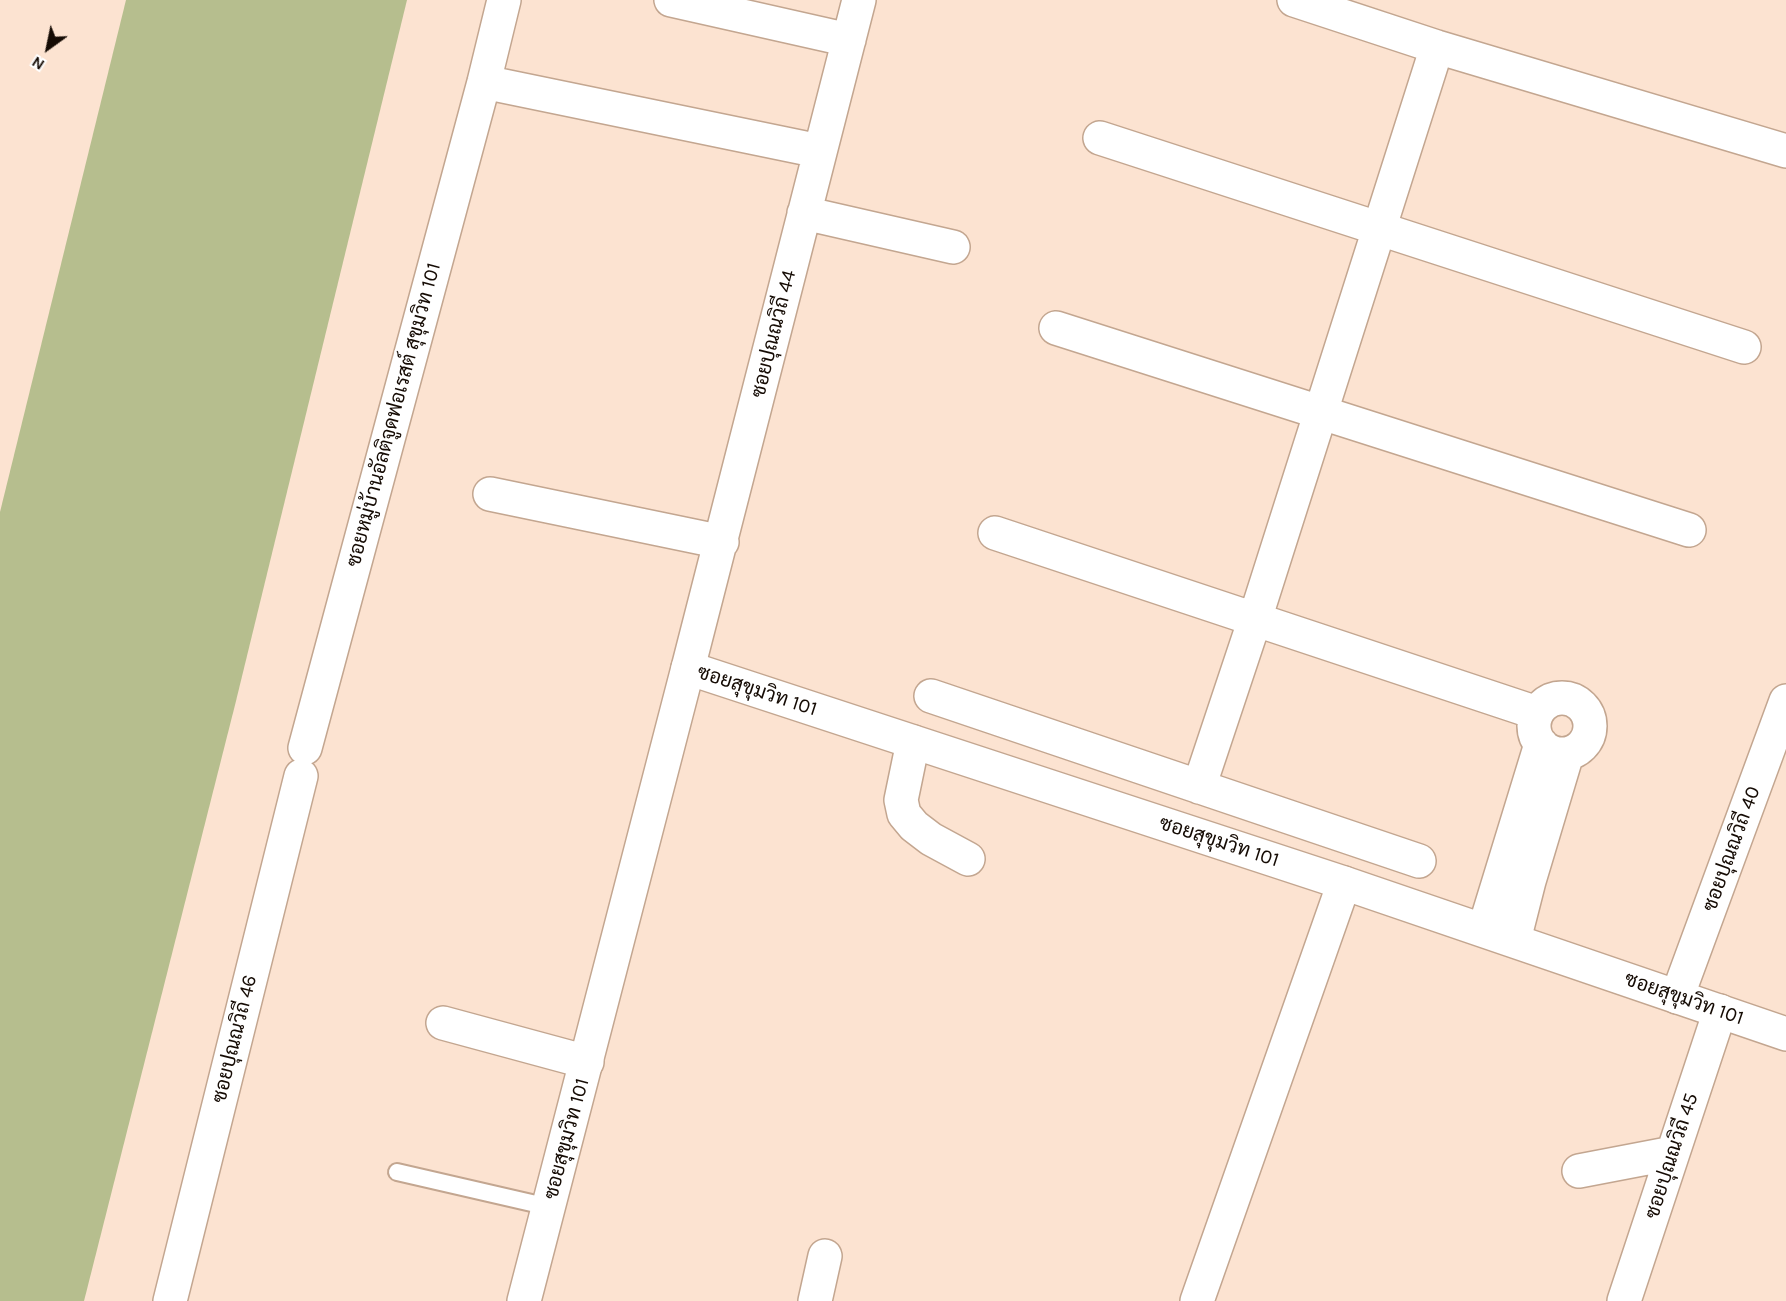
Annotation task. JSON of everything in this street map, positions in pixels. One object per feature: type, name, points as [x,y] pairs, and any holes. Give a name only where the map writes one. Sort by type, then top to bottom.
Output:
[{"type":"street","name":"ซอยหมู่บ้านอัลติจูดฟอเรสต์ สุขุมวิท 101","points":[[303,762],[504,0]]},
{"type":"street","points":[[671,0],[849,40]]},
{"type":"street","name":"ซอยปุณณวิถี 44","points":[[688,668],[859,0]]},
{"type":"street","points":[[1294,0],[1437,47],[1786,150]]},
{"type":"street","points":[[1199,787],[1255,619],[1437,47]]},
{"type":"street","points":[[484,82],[819,151]]},
{"type":"street","points":[[1100,138],[1744,347]]},
{"type":"street","points":[[804,213],[953,247]]},
{"type":"street","points":[[1056,328],[1689,530]]},
{"type":"street","points":[[490,494],[722,542]]},
{"type":"street","points":[[995,533],[1255,619],[1548,737],[1534,817],[1499,935]]},
{"type":"street","name":"ซอยสุขุมวิท 101","points":[[524,1301],[688,668],[1344,883],[1786,1034]]},
{"type":"street","points":[[931,696],[1419,861]]},
{"type":"street","name":"ซอยปุณณวิถี 40","points":[[1677,996],[1786,701]]},
{"type":"street","points":[[913,742],[902,800],[904,814],[914,826],[931,839],[968,859]]},
{"type":"street","name":"ซอยปุณณวิถี 46","points":[[170,1301],[303,762]]},
{"type":"street","points":[[1197,1301],[1344,883]]},
{"type":"street","name":"ซอยปุณณวิถี 45","points":[[1624,1301],[1720,1011]]},
{"type":"street","points":[[443,1023],[587,1062]]},
{"type":"street","points":[[1579,1171],[1673,1153]]},
{"type":"street","points":[[815,1301],[825,1256]]},
{"type":"lane","points":[[397,1172],[549,1207]]},
{"type":"green space","points":[[126,0],[407,0],[235,705],[84,1301],[0,1301],[0,512]]}]
